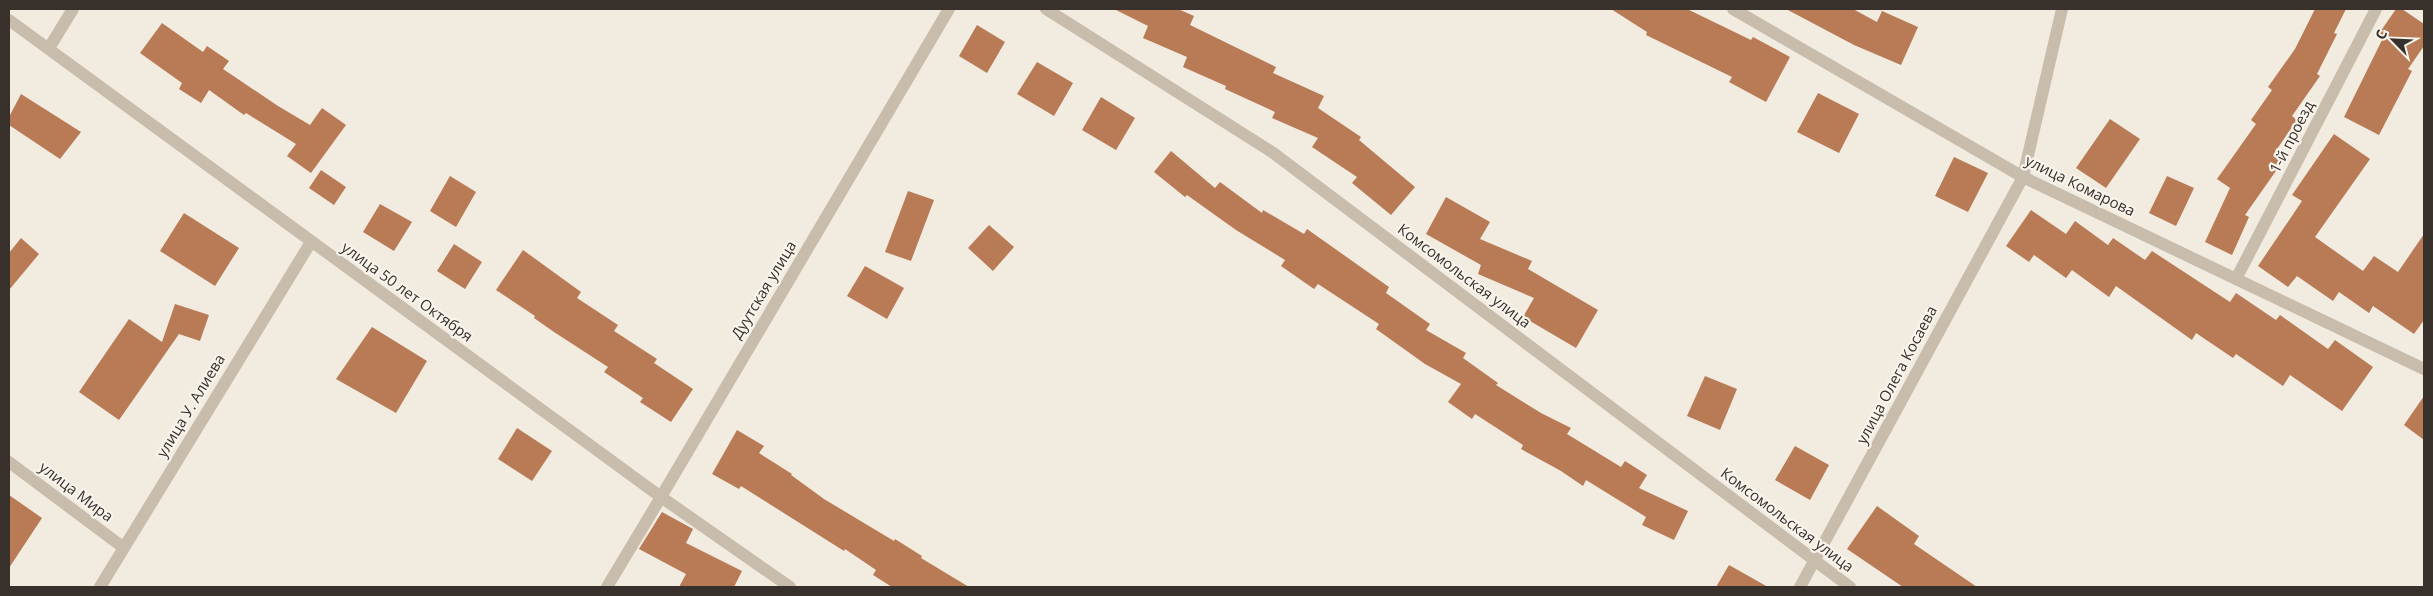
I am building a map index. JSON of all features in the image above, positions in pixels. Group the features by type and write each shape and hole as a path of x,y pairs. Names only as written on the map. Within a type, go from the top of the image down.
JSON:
{"street":[{"path":"49,48 73,9"},
{"name":"Дуутская улица","path":"607,587 949,9"},
{"name":"Комсомольская улица","path":"1046,9 1272,152 1850,587"},
{"name":"улица Комарова","path":"1733,9 2022,177 2424,369"},
{"name":"улица Олега Косаева","path":"1800,587 2022,177 2062,9"},
{"name":"1-й проезд","path":"2236,279 2376,9"},
{"name":"улица 50 лет Октября","path":"9,20 661,497 790,587"},
{"name":"улица У. Алиева","path":"100,587 311,242"},
{"name":"улица Мира","path":"9,462 124,548"}],"building":[{"path":"1114,9 1178,9 1194,16 1190,25 1276,67 1273,73 1324,96 1318,108 1361,137 1359,140 1415,187 1391,215 1352,183 1357,177 1312,147 1318,138 1272,118 1275,112 1225,89 1226,86 1183,67 1187,57 1143,38 1148,26"},
{"path":"1611,9 1687,9 1751,40 1753,37 1790,57 1766,102 1729,82 1732,77 1646,35 1647,32"},
{"path":"1786,9 1853,9 1877,22 1882,11 1918,27 1901,65 1854,45"},
{"path":"2315,9 2346,9 2334,33 2337,34 2317,74 2320,76 2292,116 2297,120 2275,152 2285,158 2245,215 2249,217 2232,255 2205,242 2230,188 2217,179 2256,124 2251,120 2272,90 2268,87 2295,49"},
{"path":"2396,9 2402,9 2424,24 2424,46 2408,69 2412,71 2379,135 2344,117 2383,38 2378,35"},
{"path":"162,23 203,52 207,46 229,61 223,69 310,125 322,108 346,125 311,173 287,156 296,144 246,113 244,115 209,90 201,103 179,89 182,83 140,53"},
{"path":"977,25 1005,42 987,73 959,56"},
{"path":"1037,62 1073,83 1054,116 1017,94"},
{"path":"1818,93 1859,114 1839,153 1797,132"},
{"path":"21,94 81,132 60,159 9,125 9,117"},
{"path":"1101,97 1135,118 1116,150 1082,130"},
{"path":"2110,119 2140,139 2106,188 2076,168"},
{"path":"2334,134 2370,159 2315,237 2363,271 2374,256 2398,272 2424,234 2424,320 2414,334 2373,306 2369,313 2339,292 2333,301 2297,276 2288,287 2258,266 2302,201 2292,195"},
{"path":"1171,151 1215,188 1220,182 1262,213 1263,210 1304,234 1307,229 1389,287 1386,293 1430,324 1426,330 1466,353 1463,358 1498,383 1496,385 1541,413 1571,428 1567,434 1621,467 1625,461 1647,475 1639,488 1688,511 1674,540 1642,525 1646,517 1586,480 1583,486 1561,471 1521,449 1523,445 1475,414 1472,419 1448,402 1461,384 1425,364 1376,329 1379,324 1318,284 1314,289 1281,266 1285,260 1236,230 1187,195 1185,197 1154,172"},
{"path":"1954,157 1988,173 1968,212 1935,196"},
{"path":"321,170 346,187 334,205 309,188"},
{"path":"450,176 476,192 456,227 430,211"},
{"path":"2167,176 2194,188 2176,226 2149,213"},
{"path":"908,191 934,200 911,261 885,252"},
{"path":"1446,197 1490,222 1480,239 1532,261 1528,269 1598,310 1576,348 1523,317 1534,298 1478,274 1481,265 1426,234"},
{"path":"380,204 412,222 394,251 363,232"},
{"path":"2031,210 2066,234 2075,221 2108,245 2113,238 2145,260 2152,251 2230,302 2236,293 2276,320 2280,315 2328,349 2335,340 2373,367 2342,411 2290,375 2283,386 2236,354 2233,358 2196,333 2192,340 2116,286 2109,297 2072,270 2066,278 2034,255 2029,262 2006,246"},
{"path":"184,213 239,248 215,286 160,251"},
{"path":"989,225 1014,247 993,271 968,248"},
{"path":"21,238 39,254 9,290 9,253"},
{"path":"454,244 482,262 465,289 437,271"},
{"path":"523,250 581,292 577,298 618,325 614,331 657,359 654,363 693,389 671,422 640,402 643,398 604,372 608,367 554,332 534,318 535,316 496,290"},
{"path":"865,266 904,288 887,319 847,296"},
{"path":"175,304 209,315 200,341 179,334 119,420 79,392 129,319 162,342"},
{"path":"372,327 427,361 396,413 336,379"},
{"path":"1705,376 1737,389 1720,430 1687,416"},
{"path":"2424,396 2424,440 2404,425"},
{"path":"517,428 552,451 532,481 498,459"},
{"path":"737,430 764,446 759,453 792,474 824,499 894,541 895,539 922,556 921,558 969,587 892,587 873,575 876,570 845,549 844,551 741,486 739,489 712,474"},
{"path":"1795,446 1829,465 1810,500 1775,480"},
{"path":"9,495 42,518 9,568"},
{"path":"1877,506 1919,536 1914,544 1977,587 1903,587 1847,549"},
{"path":"662,512 693,529 686,543 742,571 734,587 679,587 686,574 639,549"},
{"path":"1729,565 1768,587 1716,587"}]}
